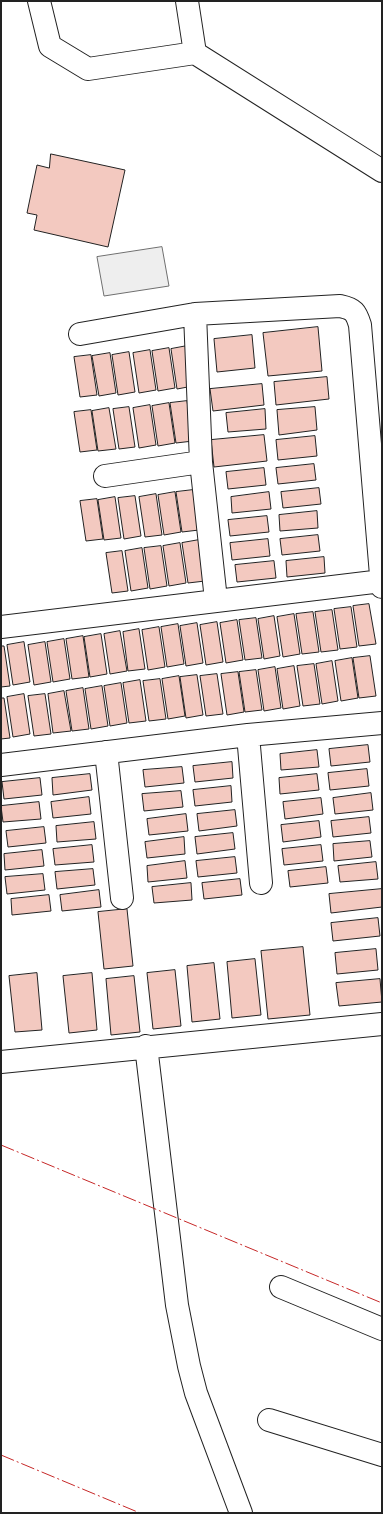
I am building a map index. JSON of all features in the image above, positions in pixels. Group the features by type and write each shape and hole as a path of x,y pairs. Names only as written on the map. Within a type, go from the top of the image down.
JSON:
{"street":[{"path":"39,1 50,46 88,69 195,53 382,171"},
{"path":"187,1 195,53"},
{"path":"1,627 216,600 382,583 360,325 356,312 351,308 340,306 195,314 80,334"},
{"path":"195,314 201,462 216,600"},
{"path":"105,476 201,462"},
{"path":"1,765 248,734 382,723"},
{"path":"248,734 261,883"},
{"path":"106,752 122,898"},
{"path":"1,1062 146,1046 382,1024"},
{"path":"146,1046 177,1305 189,1366 196,1393 241,1513"},
{"path":"281,1287 382,1329"},
{"path":"269,1420 382,1455"}],"shaded area":[{"path":"162,247 169,286 104,296 97,257"}],"building":[{"path":"51,154 125,170 108,247 34,230 37,215 27,213 37,165 49,168"},
{"path":"318,327 322,371 268,376 263,333"},
{"path":"252,335 255,368 217,372 214,339"},
{"path":"187,346 193,386 177,389 171,349"},
{"path":"169,348 175,388 158,391 152,351"},
{"path":"150,350 156,390 139,393 133,353"},
{"path":"129,352 135,392 118,395 112,355"},
{"path":"110,353 116,393 99,396 92,356"},
{"path":"91,355 97,395 80,397 74,357"},
{"path":"327,377 329,399 276,405 274,382"},
{"path":"262,384 264,405 213,411 210,389"},
{"path":"187,401 193,441 176,443 170,403"},
{"path":"169,403 175,443 158,446 152,406"},
{"path":"150,405 156,445 139,448 133,408"},
{"path":"129,407 135,447 119,449 113,409"},
{"path":"315,407 317,430 279,435 277,410"},
{"path":"109,408 116,449 98,451 92,411"},
{"path":"265,409 266,429 228,432 226,413"},
{"path":"91,410 97,450 80,452 74,412"},
{"path":"264,435 267,461 214,467 211,440"},
{"path":"315,436 317,456 278,460 276,440"},
{"path":"314,464 316,480 278,484 276,468"},
{"path":"264,468 266,485 228,489 226,472"},
{"path":"319,488 321,504 283,508 281,492"},
{"path":"193,490 199,530 182,532 176,492"},
{"path":"175,492 181,532 164,535 158,495"},
{"path":"269,492 271,509 232,513 231,497"},
{"path":"156,494 162,535 145,537 139,497"},
{"path":"135,496 141,536 124,539 118,498"},
{"path":"115,497 121,538 104,540 98,500"},
{"path":"97,499 103,539 86,541 80,501"},
{"path":"317,511 318,528 280,531 279,515"},
{"path":"267,516 269,532 230,536 228,520"},
{"path":"318,535 320,551 282,555 280,539"},
{"path":"268,539 270,556 232,560 230,543"},
{"path":"199,540 205,581 188,583 182,543"},
{"path":"180,543 186,583 169,586 163,546"},
{"path":"161,546 167,586 150,589 144,548"},
{"path":"142,548 148,588 131,591 125,551"},
{"path":"122,551 128,591 112,593 106,553"},
{"path":"324,557 325,573 287,577 286,561"},
{"path":"274,561 276,578 237,582 235,565"},
{"path":"369,604 376,644 359,646 353,606"},
{"path":"351,607 357,647 340,649 334,609"},
{"path":"332,610 338,650 321,652 315,612"},
{"path":"313,612 319,652 302,654 296,614"},
{"path":"294,614 300,654 283,657 277,617"},
{"path":"274,616 280,656 264,659 258,619"},
{"path":"256,618 262,658 245,660 239,620"},
{"path":"237,620 243,660 226,663 220,623"},
{"path":"217,622 223,662 206,665 200,625"},
{"path":"197,623 203,663 186,666 180,626"},
{"path":"178,624 184,664 167,667 161,627"},
{"path":"159,627 165,667 148,670 142,630"},
{"path":"139,629 145,669 128,671 123,632"},
{"path":"120,631 127,671 110,674 104,634"},
{"path":"101,634 107,674 90,677 84,637"},
{"path":"83,636 89,677 72,679 66,639"},
{"path":"64,639 70,679 53,682 47,642"},
{"path":"24,642 30,682 13,685 7,645"},
{"path":"45,642 51,682 34,685 28,645"},
{"path":"1,646 4,646 10,686 1,687"},
{"path":"370,656 376,696 359,698 353,658"},
{"path":"352,658 358,698 341,701 335,661"},
{"path":"332,661 338,701 322,704 316,664"},
{"path":"314,664 320,704 303,706 297,666"},
{"path":"294,666 300,706 283,709 277,669"},
{"path":"275,667 281,708 264,711 258,670"},
{"path":"256,670 262,710 245,712 239,672"},
{"path":"238,672 244,712 227,715 221,674"},
{"path":"217,674 223,714 206,716 200,676"},
{"path":"197,675 203,715 186,718 180,677"},
{"path":"179,676 185,716 168,719 162,679"},
{"path":"160,679 166,719 149,721 143,681"},
{"path":"140,680 146,721 129,723 123,683"},
{"path":"121,683 127,723 110,726 104,686"},
{"path":"102,686 108,726 91,729 85,689"},
{"path":"83,688 89,729 72,731 66,691"},
{"path":"64,691 71,731 53,733 48,694"},
{"path":"24,694 30,734 13,737 7,697"},
{"path":"45,694 51,734 34,736 28,696"},
{"path":"1,698 4,698 10,738 1,739"},
{"path":"368,745 370,762 331,766 329,749"},
{"path":"317,750 319,767 281,770 280,754"},
{"path":"232,762 233,778 195,782 193,766"},
{"path":"182,767 184,783 145,787 143,770"},
{"path":"367,769 369,786 330,790 328,773"},
{"path":"90,774 92,790 53,795 52,778"},
{"path":"317,774 319,790 280,794 279,778"},
{"path":"40,778 42,795 4,799 2,782"},
{"path":"231,786 232,802 195,806 193,790"},
{"path":"181,791 183,807 144,811 142,794"},
{"path":"371,793 373,810 335,814 333,798"},
{"path":"89,797 91,814 53,818 51,802"},
{"path":"321,798 323,814 285,819 283,802"},
{"path":"39,802 41,819 3,822 1,806"},
{"path":"235,810 237,826 199,831 197,814"},
{"path":"186,814 188,831 149,835 147,819"},
{"path":"369,817 371,833 333,837 331,821"},
{"path":"319,821 321,837 283,842 281,825"},
{"path":"94,822 96,839 57,842 56,826"},
{"path":"44,827 46,843 8,847 6,831"},
{"path":"233,833 235,849 197,854 195,837"},
{"path":"184,837 185,854 147,858 145,842"},
{"path":"370,841 372,857 334,861 333,844"},
{"path":"92,845 94,862 55,865 53,849"},
{"path":"321,845 323,861 284,865 282,849"},
{"path":"42,850 44,866 5,870 4,854"},
{"path":"235,857 237,873 198,877 196,861"},
{"path":"185,861 187,878 148,882 147,866"},
{"path":"376,862 378,879 340,882 338,866"},
{"path":"326,867 328,883 290,887 288,871"},
{"path":"93,869 95,885 57,889 55,872"},
{"path":"43,874 45,890 7,894 5,877"},
{"path":"240,879 242,895 204,899 202,883"},
{"path":"191,883 192,900 154,903 152,887"},
{"path":"382,889 382,907 331,913 329,894"},
{"path":"99,890 101,907 62,911 60,895"},
{"path":"49,895 51,911 12,915 11,899"},
{"path":"127,909 133,966 104,969 98,912"},
{"path":"378,918 380,936 333,941 331,923"},
{"path":"303,947 310,1015 268,1019 261,951"},
{"path":"376,949 378,970 337,974 335,953"},
{"path":"255,959 261,1015 232,1018 227,962"},
{"path":"214,963 220,1019 192,1022 187,966"},
{"path":"175,970 181,1026 153,1029 147,973"},
{"path":"37,973 42,1030 15,1032 9,976"},
{"path":"92,973 97,1030 69,1033 63,976"},
{"path":"134,976 140,1032 111,1035 106,979"},
{"path":"380,979 382,1002 339,1006 336,983"}],"power":[{"path":"1,1145 382,1303"},
{"path":"1,1455 140,1513"}]}
